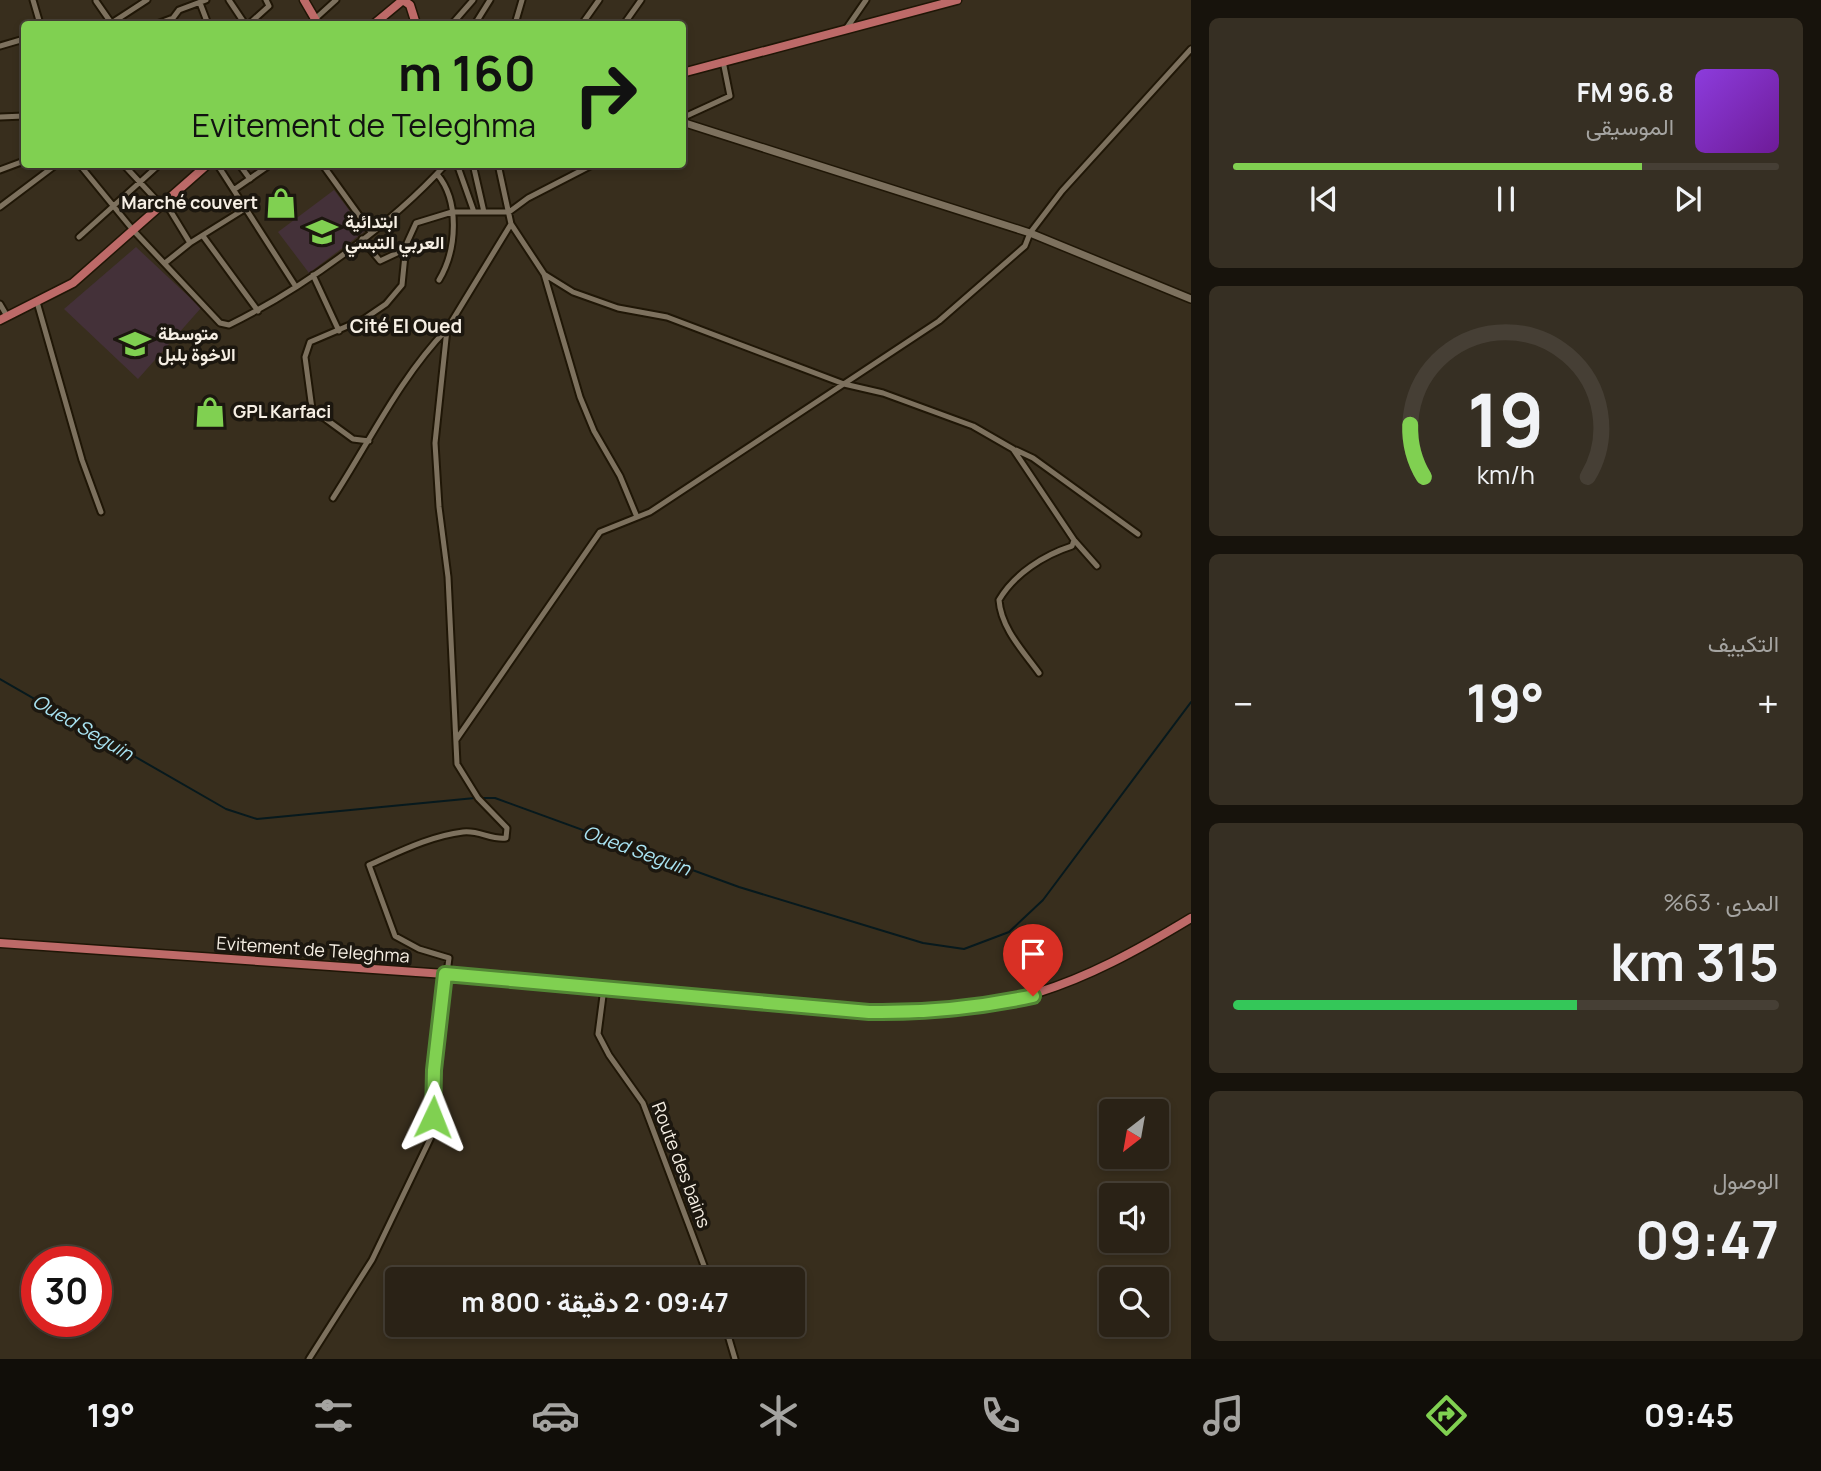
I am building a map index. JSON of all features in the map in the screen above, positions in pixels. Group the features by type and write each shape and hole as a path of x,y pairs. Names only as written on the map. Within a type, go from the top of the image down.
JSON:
{"main road":[{"path":"304,0 315,21"},
{"path":"378,21 403,0 410,5 415,21"},
{"path":"686,72 957,0"},
{"path":"686,121 1030,233 1191,299"},
{"path":"4,318 73,283 163,204 196,168"},
{"name":"Evitement de Teleghma","path":"0,943 445,974 869,1012 928,1013 973,1009 1033,996 1078,980 1133,953 1191,918"}],"street":[{"path":"33,0 39,21"},
{"path":"116,21 147,0"},
{"path":"178,0 179,10"},
{"path":"229,0 245,21"},
{"path":"251,21 269,6 266,0"},
{"path":"317,21 336,0"},
{"path":"455,21 473,0"},
{"path":"516,21 522,0"},
{"path":"584,21 599,0"},
{"path":"626,21 641,0"},
{"path":"845,30 866,0"},
{"path":"96,1 110,21"},
{"path":"477,21 487,1"},
{"path":"166,21 173,18 179,10 203,2 207,21"},
{"path":"0,46 21,40"},
{"path":"455,740 600,532 661,505 939,321 1024,246 1030,233 1062,191 1191,50"},
{"path":"686,118 730,96 723,61"},
{"path":"0,116 21,116"},
{"path":"0,170 21,162"},
{"path":"0,207 52,168"},
{"path":"82,168 133,230 224,325 258,311 313,275 371,232 442,168"},
{"path":"126,168 163,204 190,243"},
{"path":"79,237 156,168"},
{"path":"220,168 235,189 243,210 296,287"},
{"path":"242,168 250,179"},
{"path":"235,189 265,168"},
{"path":"325,168 371,232"},
{"path":"458,168 474,212"},
{"path":"474,168 484,212"},
{"path":"499,168 511,224 544,274 580,397 594,431 620,476 637,517"},
{"path":"369,441 353,439 312,409 305,356 310,342 340,331 386,304 402,285 406,245 416,223 452,212 509,212 528,198 586,168"},
{"path":"437,174 449,192 452,212 450,249 439,280"},
{"path":"165,263 190,243 243,210"},
{"path":"333,498 396,393 425,352 447,329 511,224"},
{"path":"203,236 258,311"},
{"path":"362,239 380,261 406,245"},
{"path":"544,274 573,292 618,308 667,317 844,384 883,393 962,422 1033,458 1138,534"},
{"path":"313,275 340,331"},
{"path":"37,302 82,460 101,513"},
{"path":"0,304 4,318"},
{"path":"309,1359 372,1260 433,1133 434,1070 449,958 419,949 396,936 369,865 416,844 462,832 480,832 499,839 506,838 507,828 491,814 467,783 457,764 448,577 439,507 435,443 447,329"},
{"path":"1013,449 1074,540 1097,566"},
{"path":"1040,673 1013,638 999,600 1035,564 1051,553 1072,545 1074,540"},
{"name":"Route des bains","path":"604,988 598,1034 643,1102 705,1267"},
{"path":"729,1337 735,1359"}],"shaded area":[{"name":"ابتدائية العربي التبسي","path":"334,190 365,231 309,273 278,232"},
{"name":"متوسطة الاخوة بلبل","path":"136,247 201,308 138,379 64,309"}],"waterway":[{"name":"Oued Seguin","path":"0,679 226,809 257,819 475,798"},
{"name":"Oued Seguin","path":"481,798 495,798 739,887 923,943 964,949 1009,932 1043,900 1191,702"}],"place":[{"name":"Marché couvert","path":"281,203"},
{"name":"ابتدائية العربي التبسي","path":"322,232"},
{"name":"متوسطة الاخوة بلبل","path":"135,344"},
{"name":"GPL Karfaci","path":"210,412"}],"district":[{"name":"Cité El Oued","path":"406,326"}],"route":[{"path":"433,1117 434,1070 445,974 869,1012 928,1013 973,1009 1033,996"}]}
